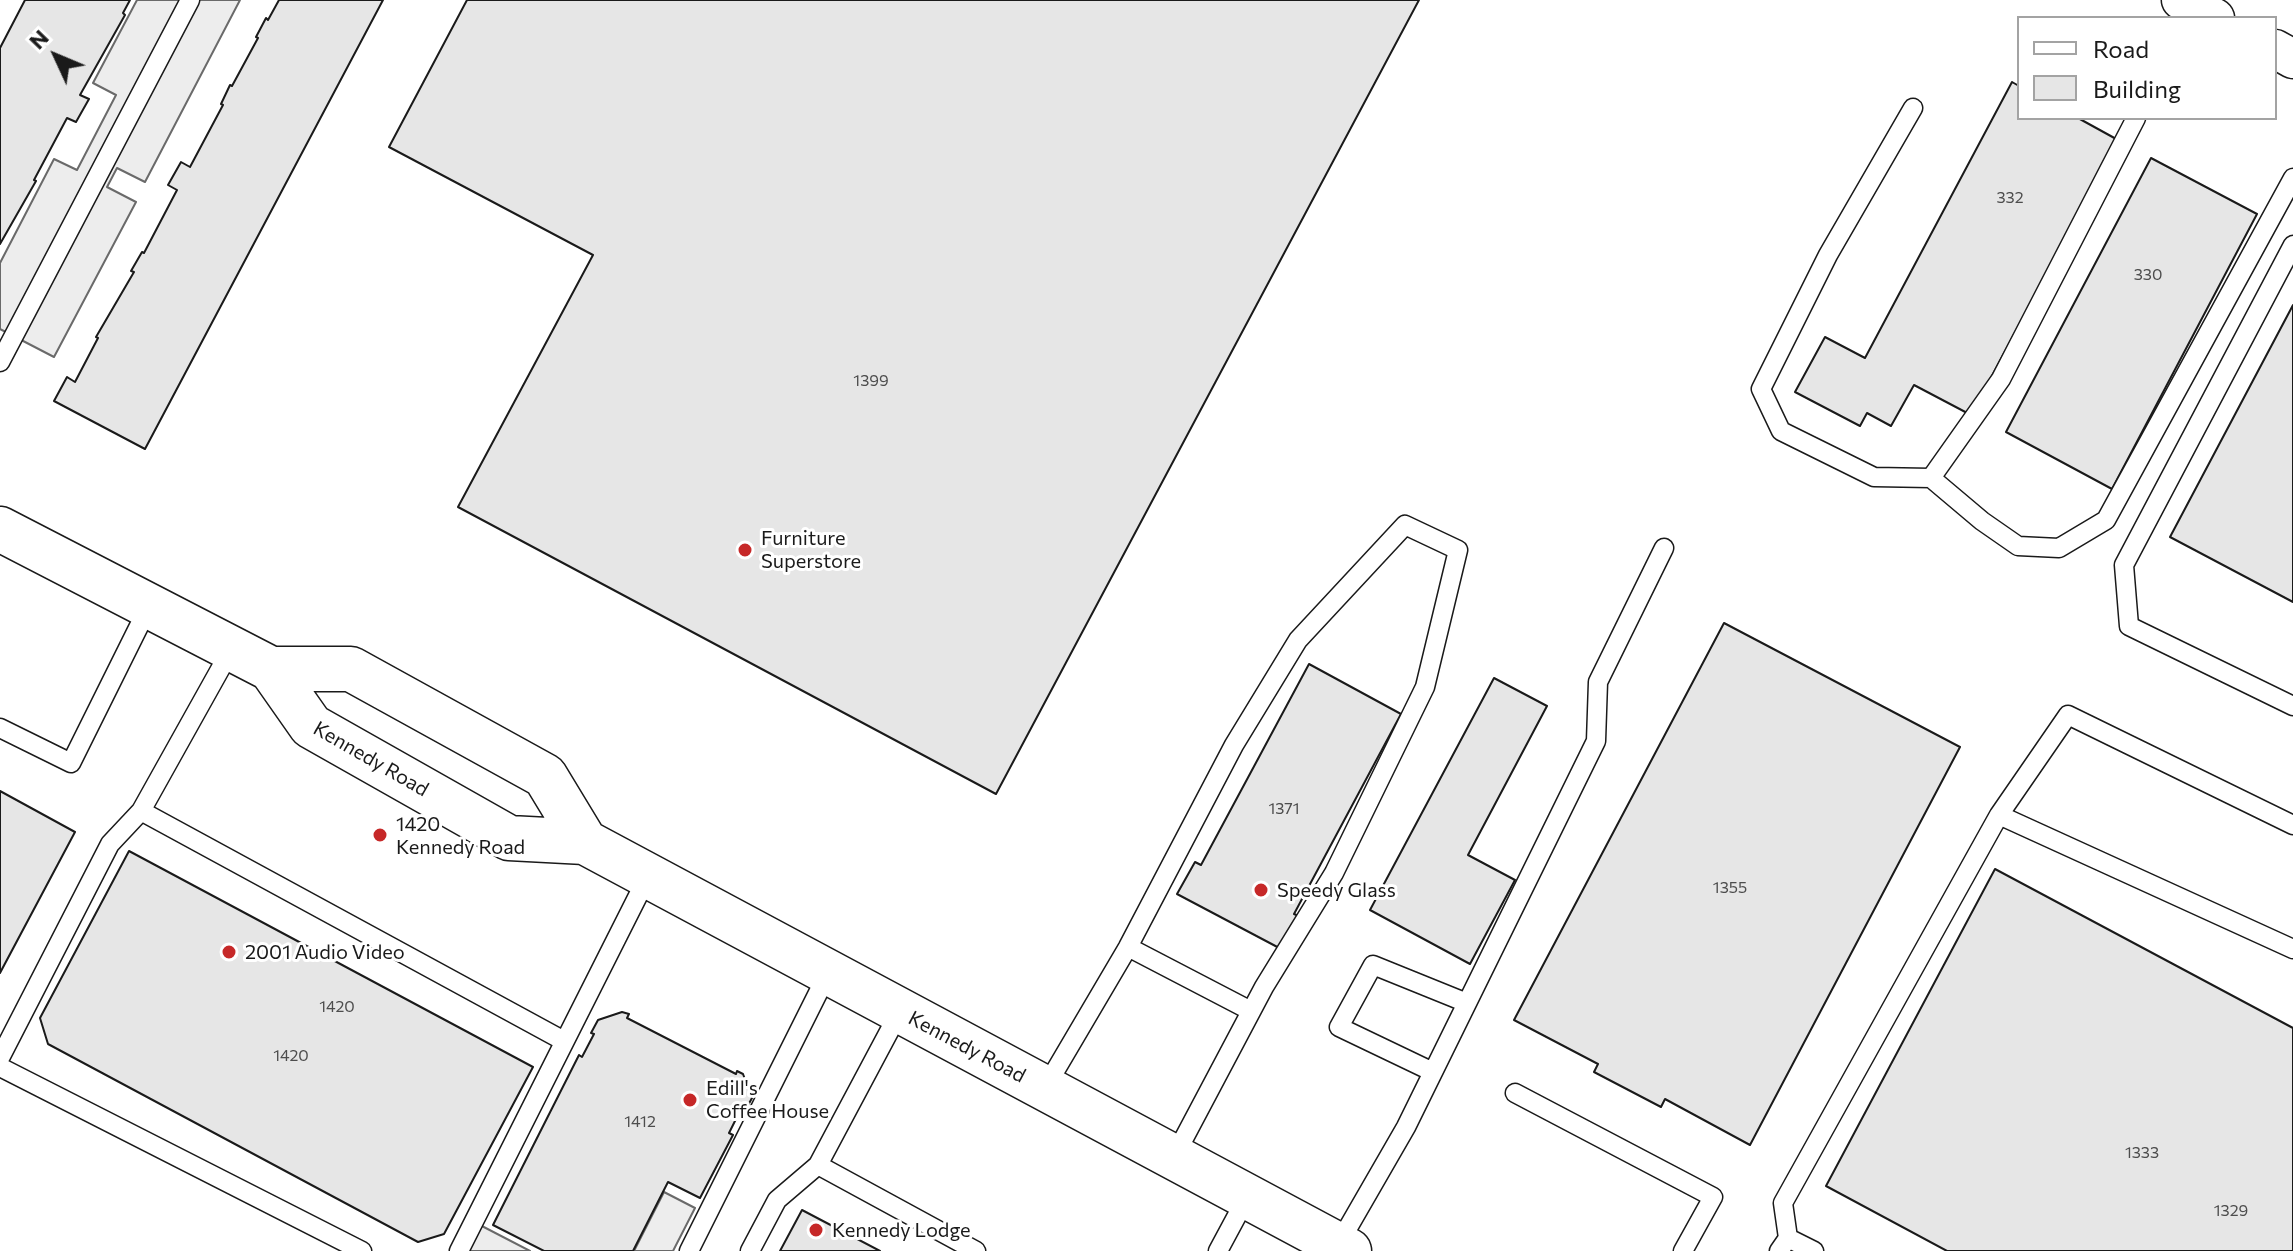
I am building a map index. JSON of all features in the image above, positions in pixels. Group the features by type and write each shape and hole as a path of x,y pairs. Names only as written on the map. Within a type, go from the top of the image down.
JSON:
{"main road":[{"name":"Kennedy Road","path":"0,529 271,669 311,726 509,838 585,842 1344,1248"},
{"name":"Kennedy Road","path":"271,669 351,669 518,761 545,776 585,842"}],"lane":[{"path":"0,362 190,0"},
{"path":"1913,108 1828,255 1761,389 1781,431 1874,477 1931,478 1982,521 2018,546 2059,548 2106,520 2293,178"},
{"path":"1931,478 2001,379 2135,120"},
{"path":"2293,245 2124,565 2129,626 2293,706"},
{"path":"1045,1088 1128,947 1234,745 1298,640 1405,525 1458,550 1425,687 1334,873 1251,1011 1174,1157"},
{"path":"1344,1248 1596,741 1598,682 1664,548"},
{"path":"0,728 71,763 149,606"},
{"path":"0,1058 110,844 141,811 232,648"},
{"path":"1814,1251 1783,1244 1783,1203 1999,815 2068,715 2293,825"},
{"path":"141,811 564,1041"},
{"path":"1999,815 2293,949"},
{"path":"459,1251 648,876"},
{"path":"1128,947 1251,1011"},
{"path":"1433,1072 1339,1027 1373,965 1467,1003"},
{"path":"689,1251 828,973"},
{"path":"750,1251 777,1200 818,1165 900,1011"},
{"path":"0,1067 362,1251"},
{"path":"1515,1093 1713,1197 1683,1251"},
{"path":"818,1165 976,1251"},
{"path":"1218,1251 1247,1196"}],"shaded area":[{"path":"137,0 240,0 145,182 117,168 107,187 136,202 54,357 0,329 0,263 54,159 77,170 116,95 93,83"},
{"path":"664,1192 695,1208 673,1251 634,1251"},
{"path":"478,1224 530,1251 465,1251"}],"building":[{"path":"25,0 130,0 123,13 125,15 80,95 89,99 76,122 67,118 0,244 0,48"},
{"path":"279,0 383,0 145,449 54,401 67,377 75,382 96,337 134,272 131,271 144,253 177,190 168,185 181,162 190,167 223,105 230,85"},
{"path":"467,0 1419,0 996,794 458,507 593,255 389,147"},
{"path":"2012,82 2017,85 2017,120 2082,120 2118,140 1971,415 1914,385 1891,426 1867,413 1860,426 1795,392 1825,337 1865,358"},
{"path":"2151,158 2257,214 2112,489 2006,432"},
{"path":"2293,305 2293,602 2170,537"},
{"path":"1724,623 1960,747 1750,1145 1665,1099 1661,1107 1594,1072 1598,1064 1514,1020"},
{"path":"1309,664 1401,714 1294,914 1301,917 1283,950 1177,894 1195,862 1201,865"},
{"path":"1494,678 1547,706 1468,855 1515,880 1470,964 1370,910"},
{"path":"0,791 75,832 0,973"},
{"path":"129,851 533,1067 444,1234 418,1242 48,1044 40,1018"},
{"path":"1995,869 2293,1028 2293,1251 1947,1251 1826,1186"},
{"path":"622,1012 629,1014 627,1018 736,1074 737,1071 743,1074 752,1098 745,1111 741,1109 729,1133 733,1135 700,1198 668,1182 633,1251 544,1251 493,1225 579,1055 582,1057 594,1034 591,1033 598,1020"},
{"name":"Kennedy Lodge","path":"802,1210 880,1251 780,1251"}],"place":[{"name":"Furniture Superstore","path":"745,550"},
{"name":"1420 Kennedy Road","path":"380,835"},
{"name":"Speedy Glass","path":"1261,890"},
{"name":"2001 Audio Video","path":"229,952"},
{"name":"Edill's Coffee House","path":"690,1100"},
{"name":"Kennedy Lodge","path":"816,1230"}]}
